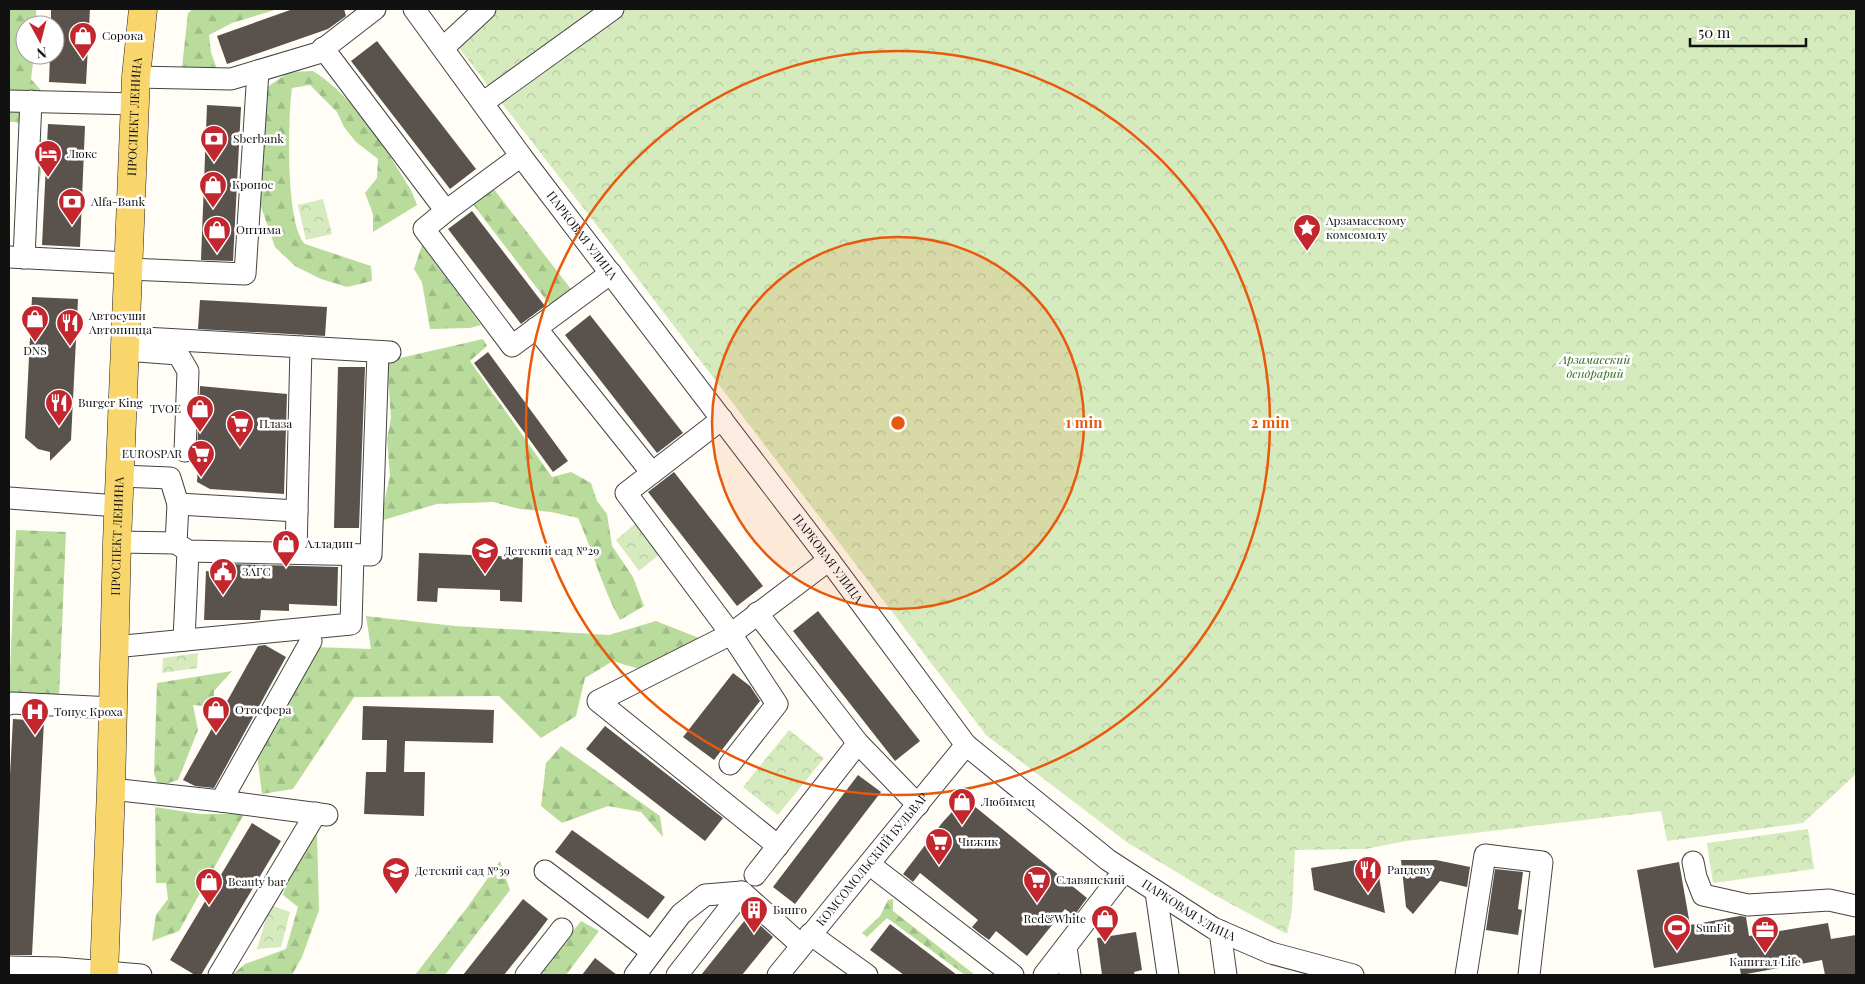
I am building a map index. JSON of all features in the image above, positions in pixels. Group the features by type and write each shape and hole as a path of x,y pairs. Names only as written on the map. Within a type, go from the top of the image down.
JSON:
{"main road":[{"name":"ПРОСПЕКТ ЛЕНИНА","path":"104,974 118,506 136,77 143,9"}],"street":[{"path":"136,77 231,79 318,53 375,9"},
{"name":"ПАРКОВАЯ УЛИЦА","path":"414,9 484,102 521,156 829,560 966,745 1124,871 1220,931 1271,953 1353,975"},
{"path":"443,48 485,9"},
{"path":"484,102 613,9"},
{"path":"323,48 446,211"},
{"path":"31,101 16,258 245,274 258,70"},
{"path":"9,101 136,104"},
{"path":"521,156 424,229 507,340 512,346 611,273"},
{"path":"536,328 652,473"},
{"path":"117,542 296,553 371,555 384,352 301,347 125,343"},
{"path":"125,343 178,354 188,371 185,451"},
{"path":"296,553 301,347"},
{"path":"722,419 626,493 731,634 777,704 730,764"},
{"path":"120,476 170,478 178,504 182,547 184,640"},
{"path":"9,498 118,506"},
{"path":"178,504 298,510"},
{"path":"114,647 351,624 352,555"},
{"path":"778,846 598,701 731,634 829,560"},
{"path":"757,614 858,743 918,805"},
{"path":"221,801 311,641"},
{"path":"9,704 113,708"},
{"path":"755,875 858,743"},
{"name":"КОМСОМОЛЬСКИЙ БУЛЬВАР","path":"778,975 966,745"},
{"path":"111,789 321,814 219,975"},
{"path":"1466,975 1485,855 1542,862 1529,975"},
{"path":"1692,862 1703,895 1720,900 1748,905 1828,900 1856,906"},
{"path":"869,864 1013,975"},
{"path":"545,871 652,952"},
{"path":"1044,975 1124,871"},
{"path":"677,975 742,892"},
{"path":"635,975 681,914 705,895 742,892 806,940 867,975"},
{"path":"1156,892 1168,975"},
{"path":"526,975 562,929"},
{"path":"1220,931 1226,975"},
{"path":"1066,947 1070,975"},
{"path":"9,967 141,975"}],"green space":[{"path":"9,9 36,9 36,15 15,15 15,65 33,65 31,79 45,95 40,127 41,172 37,204 36,243 29,244 21,126 16,122 9,122"},
{"path":"193,9 278,9 232,23 209,35 211,53 218,71 187,72 182,67 188,13"},
{"name":"Арзамасский дендрарий","path":"485,9 1856,9 1856,774 1803,823 1667,841 1661,811 1406,841 1366,849 1295,850 1292,910 1287,934 1218,897 1128,843 986,735 619,254 452,39"},
{"path":"313,71 343,95 369,126 392,159 412,192 417,205 373,232 373,214 365,193 377,178 378,159 356,142 344,127 337,112 310,85 292,88 289,145 294,216 299,233 305,244 371,266 372,281 347,287 321,279 295,266 275,247 258,198 266,88 289,72"},
{"path":"493,188 574,293 553,309 472,203"},
{"path":"323,199 332,234 306,240 298,205"},
{"path":"422,245 481,325 470,328 430,329 422,282 414,269"},
{"path":"483,339 487,346 470,361 552,477 571,472 591,483 597,501 607,514 612,546 633,577 644,606 620,620 608,595 578,518 551,512 520,509 493,502 437,504 380,521 390,476 387,439 391,418 387,361"},
{"path":"636,523 660,554 639,571 616,540"},
{"path":"16,530 66,532 59,697 9,696"},
{"path":"366,616 455,626 609,635 656,621 704,640 639,669 613,661 585,678 576,716 541,738 499,696 354,697 293,789 262,794 257,754 315,647 371,649"},
{"path":"198,653 197,668 162,673 163,658"},
{"path":"232,671 214,691 213,707 193,705 198,730 178,780 158,786 154,773 157,683"},
{"path":"789,730 824,758 778,815 743,787"},
{"path":"561,746 660,816 663,837 641,812 608,806 562,823 541,806 546,763"},
{"path":"155,807 200,814 244,814 179,931 152,941 156,915 168,899 166,883 156,883"},
{"path":"1808,829 1814,869 1713,883 1707,843"},
{"path":"317,834 319,910 302,957 292,975 232,975 245,964 286,949 298,907 283,895 288,877"},
{"path":"500,861 510,890 445,975 415,975 466,909"},
{"path":"893,899 893,911 975,975 965,975 887,918 867,937 862,933 880,916 888,900"},
{"path":"270,905 290,912 281,947 257,949"},
{"path":"581,921 599,931 566,975 538,975"}],"building":[{"path":"51,9 90,9 86,84 49,82 50,65 65,65 65,15 51,15"},
{"path":"293,9 344,9 346,16 328,29 227,64 217,36"},
{"path":"377,41 476,169 450,189 351,61"},
{"path":"207,105 241,107 233,261 201,260"},
{"path":"48,124 85,126 80,247 42,245"},
{"path":"472,211 545,306 521,324 448,229"},
{"path":"32,297 78,299 71,440 50,461 50,452 38,449 25,438"},
{"path":"200,300 327,307 325,336 198,329"},
{"path":"590,315 683,433 657,453 565,335"},
{"path":"488,352 568,461 553,472 474,363"},
{"path":"338,367 365,367 359,528 334,528"},
{"name":"Плаза","path":"200,386 287,394 284,494 210,489 197,482 198,468 194,468 194,459 197,451"},
{"path":"674,472 763,586 737,606 648,492"},
{"path":"419,553 523,557 522,602 500,601 500,590 438,588 437,602 417,601"},
{"path":"225,564 338,567 337,606 289,604 289,611 261,610 260,620 204,620 206,571 225,573"},
{"path":"818,611 920,741 895,761 793,631"},
{"path":"265,645 286,657 214,788 195,786 183,780 258,646"},
{"path":"733,673 750,686 760,701 714,760 683,737"},
{"path":"363,706 494,710 493,743 405,741 404,772 425,772 424,816 364,814 366,772 386,772 387,740 362,740"},
{"path":"13,719 44,721 32,955 9,955 9,793"},
{"path":"605,726 723,818 705,841 586,749"},
{"path":"858,775 881,792 795,904 773,887"},
{"path":"968,801 1087,898 1074,916 1065,909 1027,956 996,931 989,940 978,932 972,927 978,920 920,873 913,882 903,874 942,823 961,802"},
{"path":"252,823 281,841 201,975 195,975 170,960"},
{"path":"572,830 665,897 648,919 555,852"},
{"path":"1356,860 1377,864 1385,913 1314,890 1311,868"},
{"path":"1401,860 1436,860 1470,867 1467,887 1440,881 1413,914 1406,907"},
{"path":"1679,862 1690,925 1740,916 1746,917 1749,936 1828,923 1831,939 1856,935 1856,975 1825,975 1822,960 1741,975 1737,953 1654,968 1637,870"},
{"path":"1495,869 1523,872 1518,909 1522,910 1518,935 1486,930"},
{"path":"523,899 548,919 536,935 504,975 463,975"},
{"path":"749,915 773,937 742,975 701,975"},
{"path":"890,924 957,975 904,975 870,950"},
{"path":"1136,932 1142,970 1134,972 1135,975 1102,975 1097,938"},
{"path":"595,958 617,975 582,975"}],"place":[{"name":"Сорока","path":"83,60"},
{"name":"Sberbank","path":"214,163"},
{"name":"Люкс","path":"48,178"},
{"name":"Кронос","path":"213,209"},
{"name":"Alfa-Bank","path":"72,226"},
{"name":"Арзамасскому комсомолу","path":"1307,252"},
{"name":"Оптима","path":"217,254"},
{"name":"DNS","path":"35,343"},
{"name":"Автосуши Автопицца","path":"70,347"},
{"name":"Burger King","path":"59,427"},
{"name":"TVOE","path":"200,433"},
{"name":"Плаза","path":"240,448"},
{"name":"EUROSPAR","path":"201,478"},
{"name":"Алладин","path":"286,568"},
{"name":"Детский сад №29","path":"485,575"},
{"name":"ЗАГС","path":"223,596"},
{"name":"Отосфера","path":"216,734"},
{"name":"Тонус Кроха","path":"35,736"},
{"name":"Любимец","path":"962,826"},
{"name":"Чижик","path":"939,866"},
{"name":"Рандеву","path":"1368,894"},
{"name":"Детский сад №39","path":"396,895"},
{"name":"Славянский","path":"1037,904"},
{"name":"Beauty bar","path":"209,906"},
{"name":"Бинго","path":"754,934"},
{"name":"Red&White","path":"1105,943"},
{"name":"SunFit","path":"1677,952"},
{"name":"Капитал Life","path":"1765,954"}]}
